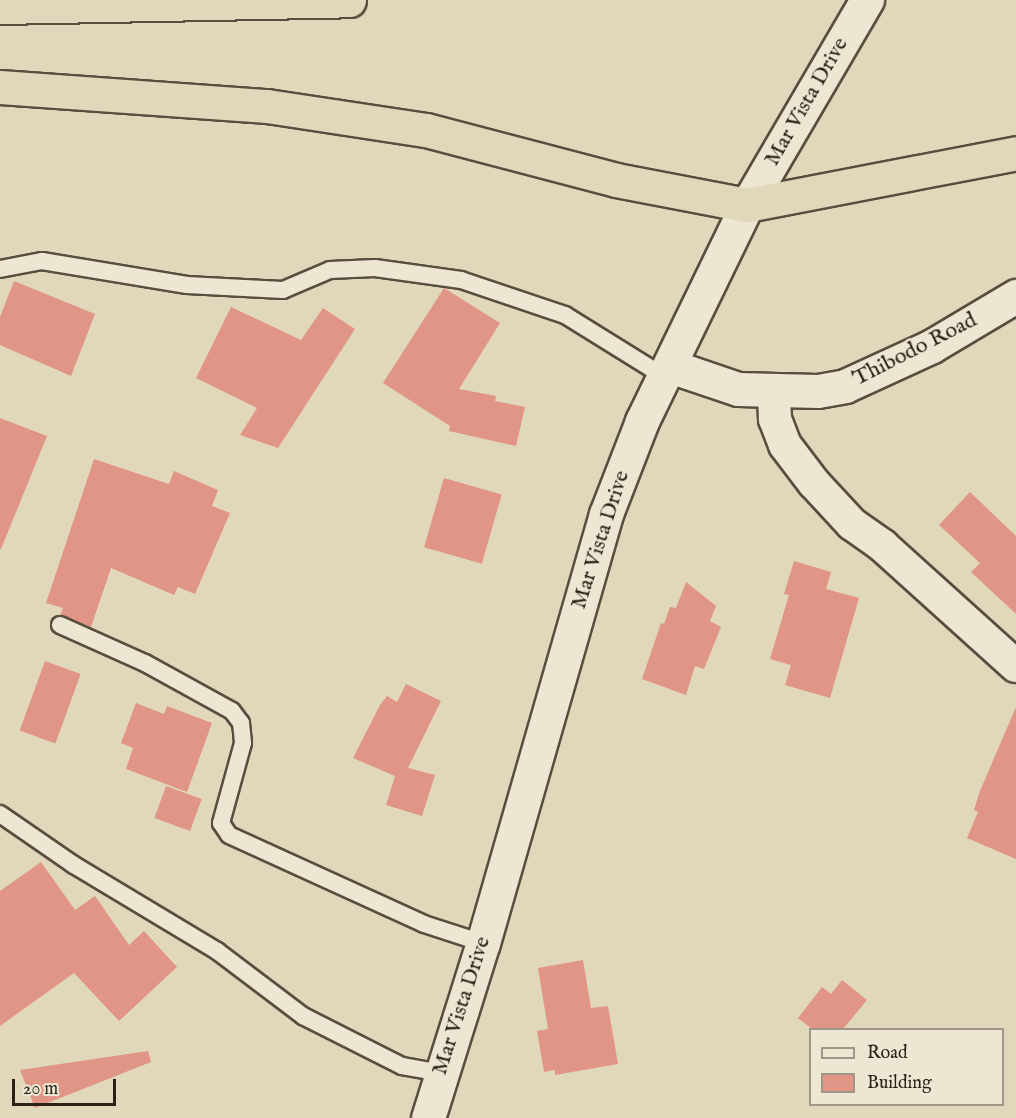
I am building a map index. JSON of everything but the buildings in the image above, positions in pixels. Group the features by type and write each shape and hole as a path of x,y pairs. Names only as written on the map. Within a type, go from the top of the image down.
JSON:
{"highway":[{"path":"0,7 349,0"},
{"path":"0,87 267,106 426,130 616,180 747,205 1016,153"}],"street":[{"name":"Mar Vista Drive","path":"428,1118 440,1073 483,943 606,514 642,421 747,205 867,0"},
{"name":"Thibodo Road","path":"667,371 738,389 774,392 818,391 874,375 1016,296"},
{"path":"774,392 775,418 785,445 814,483 852,524 883,546 1016,666"}],"lane":[{"path":"0,269 42,261 187,285 283,290 330,270 375,268 460,280 565,315 667,371"},
{"path":"60,625 145,663 232,711 241,723 243,743 221,823 229,835 424,924 483,943"},
{"path":"0,814 74,865 217,951 303,1016 402,1066 440,1073"}]}
